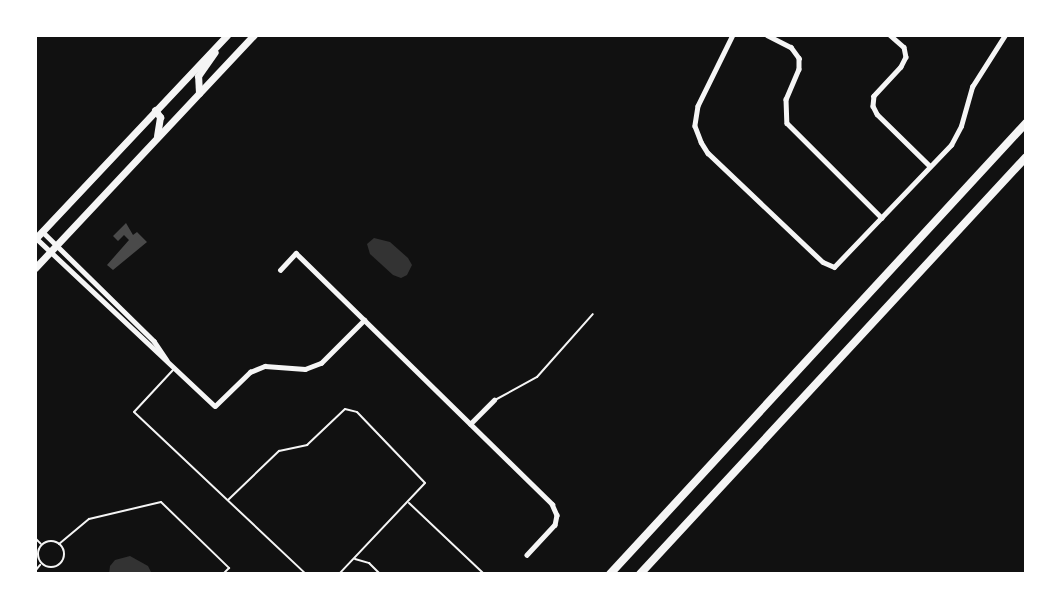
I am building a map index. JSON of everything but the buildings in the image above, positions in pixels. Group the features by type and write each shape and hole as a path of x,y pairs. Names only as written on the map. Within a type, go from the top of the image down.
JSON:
{"highway":[{"path":"199,93 198,76 228,35"},
{"path":"35,239 228,35"},
{"path":"35,268 254,35"},
{"path":"155,110 160,117 157,136"},
{"path":"610,574 1026,123"},
{"path":"640,574 1026,157"}],"street":[{"path":"733,35 698,106 695,126 701,142 708,153 823,262 834,267 840,264 951,145 961,126 972,87 1005,35"},
{"path":"767,35 791,47 799,58 799,69 786,99 788,124 882,218"},
{"path":"890,35 904,47 906,57 874,96 873,106 877,114 930,166"},
{"path":"42,231 154,341 174,370"},
{"path":"35,239 215,406 250,372 265,366 305,369 321,363 364,320"},
{"path":"280,270 296,253 551,505 557,515 555,524 527,555"},
{"path":"100,301 106,294"},
{"path":"470,424 494,400"}],"lane":[{"path":"494,400 537,377 593,314"},
{"path":"174,370 134,412 306,574"},
{"path":"228,500 279,451 307,445 345,409 351,408 425,483 339,574"},
{"path":"59,544 89,519 161,502 229,568 223,574"},
{"path":"408,502 484,574"},
{"path":"35,538 42,545 41,565 35,571"},
{"path":"41,565 50,568 60,564 65,554 59,544 52,541 42,545"},
{"path":"354,558 369,563 380,574"}],"shaded area":[{"path":"374,238 390,242 408,258 412,265 407,275 401,278 393,275 370,254 367,244"},
{"path":"130,556 148,566 152,574 109,574 110,566 115,560"}]}
